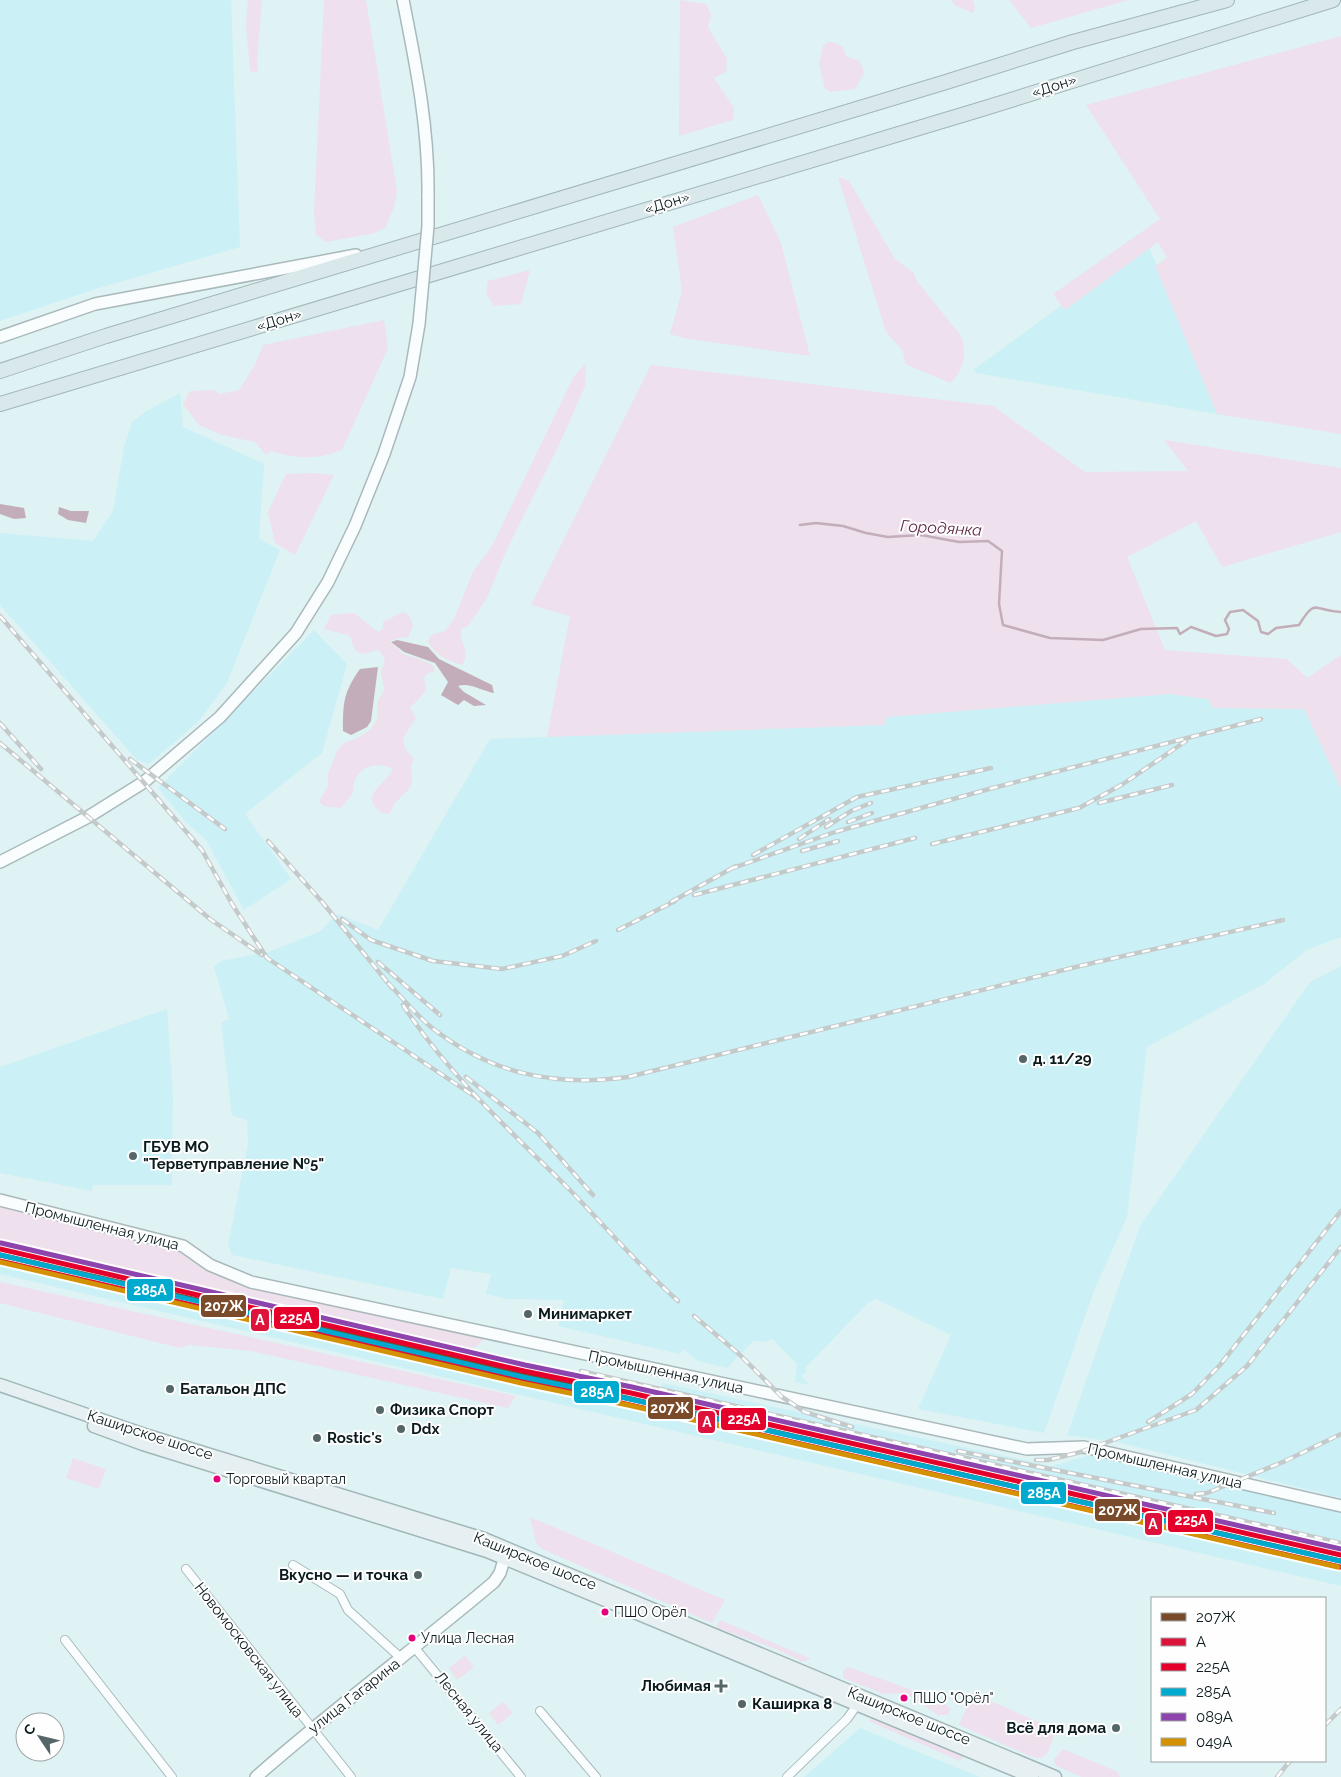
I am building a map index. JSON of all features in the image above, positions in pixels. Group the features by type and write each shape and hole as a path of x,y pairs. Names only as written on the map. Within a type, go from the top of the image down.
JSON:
{"highway":[{"path":"0,371 106,336 1073,42 1227,0"},
{"name":"«Дон»","path":"0,404 982,108 1333,0"}],"main road":[{"name":"Каширское шоссе","path":"0,1385 148,1436 428,1520 857,1705 1032,1777"},
{"name":"Каширское шоссе","path":"0,1393 143,1444 506,1553 1055,1777"}],"street":[{"path":"0,862 88,817 144,782 220,717 279,653 301,625 328,582 356,526 384,454 410,377 419,324 428,226 428,159 425,121 419,77 402,0"},
{"path":"0,337 95,304 405,246"},
{"name":"Промышленная улица","path":"0,1200 183,1246 210,1265 251,1282 1027,1449 1084,1447 1341,1506"},
{"name":"улица Гагарина","path":"256,1777 312,1729 402,1659 495,1580 506,1553"},
{"path":"293,1565 340,1594 348,1610 402,1659"},
{"name":"Новомосковская улица","path":"186,1569 351,1777"},
{"path":"65,1640 172,1777"},
{"name":"Лесная улица","path":"415,1648 521,1777"},
{"path":"787,1777 832,1735 857,1705"},
{"path":"540,1711 596,1777"}],"shaded area":[{"path":"0,0 231,0 240,247 99,288 0,321"},
{"path":"248,0 262,0 257,60 258,73 250,71 246,24"},
{"path":"324,0 366,0 397,191 395,204 386,227 375,233 326,242 316,235 314,213"},
{"path":"680,0 706,4 711,15 708,27 727,59 726,72 714,78 734,108 733,120 679,136"},
{"path":"951,0 973,0 975,8 973,13 956,6"},
{"path":"1009,0 1128,0 1031,28"},
{"path":"1341,36 1341,434 1217,414 1155,266 1167,258 1158,242 1065,310 1053,294 1160,219 1086,105"},
{"path":"828,42 834,42 844,48 849,58 860,61 864,73 855,89 830,92 825,88 819,64 823,46"},
{"path":"838,177 849,181 895,259 914,273 916,280 961,336 964,349 963,361 958,373 950,383 905,364 903,351 886,332"},
{"path":"758,195 781,243 810,356 683,338 670,334 682,291 673,227"},
{"path":"1147,243 1222,415 976,373 973,370"},
{"path":"530,270 521,304 494,306 486,293 488,281"},
{"path":"384,320 388,348 342,450 315,457 290,456 271,451 266,455 255,442 222,435 199,425 183,404 190,391 213,390 220,394 239,390 255,365 263,345"},
{"path":"586,363 585,386 559,445 507,549 487,598 468,626 461,629 465,652 462,665 447,659 438,654 428,641 431,635 445,631 454,619 473,572 492,546 573,378"},
{"path":"651,365 993,406 1085,472 1188,471 1164,440 1341,468 1341,532 1222,567 1196,521 1127,557 1165,650 1287,659 1307,678 1341,655 1341,788 1304,709 1213,708 1208,699 1169,694 887,717 884,725 547,737 570,616 531,605"},
{"path":"180,393 183,427 264,464 259,539 280,550 227,683 199,721 149,764 137,760 0,605 0,533 93,541 113,511 124,447 132,422 145,412"},
{"path":"311,473 334,475 295,555 275,543 268,512 286,474"},
{"path":"0,504 24,508 26,518 14,519 0,514"},
{"path":"59,507 71,511 89,511 86,523 68,520 58,514"},
{"path":"403,612 409,615 413,626 408,638 402,637 390,641 403,654 434,666 434,672 428,673 424,678 426,691 410,708 416,718 403,738 405,749 414,759 411,765 412,783 409,789 395,803 389,814 385,814 375,807 372,797 393,769 377,765 372,766 358,774 354,780 352,793 341,808 323,806 319,801 328,786 328,774 337,751 345,742 356,739 371,729 377,719 378,701 384,690 381,672 385,660 379,650 361,654 354,648 352,639 348,635 324,629 331,615 354,613 378,632 383,629 383,622"},
{"path":"314,630 347,664 322,753 245,814 291,879 244,910 206,840 186,822 158,788"},
{"path":"397,640 428,647 439,659 492,685 494,693 471,686 458,686 464,692 486,705 474,706 464,700 458,705 441,695 448,682 435,663 404,652 391,642"},
{"path":"378,667 371,721 367,727 351,735 343,731 344,705 347,692 360,669"},
{"path":"1169,694 1208,699 1213,708 1304,709 1341,788 1341,937 1307,950 1264,984 1147,1047 1127,1217 1094,1291 1044,1433 918,1409 951,1335 876,1299 868,1303 805,1368 807,1371 801,1376 810,1385 795,1382 797,1364 772,1339 766,1342 753,1341 727,1368 698,1361 683,1349 680,1354 558,1326 564,1300 507,1299 486,1294 491,1274 451,1268 443,1299 232,1255 228,1245 248,1144 247,1120 232,1116 221,1023 229,1019 214,967 221,961 268,952 319,932 338,914 378,930 490,739 884,725 887,717"},
{"path":"1341,966 1341,1498 1117,1442 1067,1435 1140,1226 1310,982"},
{"path":"167,1009 173,1095 172,1185 93,1185 92,1191 0,1173 0,1067"},
{"path":"0,1205 181,1250 259,1284 484,1339 469,1353 0,1245"},
{"path":"0,1245 554,1373 658,1395 662,1383 1052,1466 1089,1455 1341,1510 1341,1586 0,1274"},
{"path":"0,1282 516,1396 508,1408 251,1351 189,1345 180,1348 0,1303"},
{"path":"73,1458 106,1469 99,1489 66,1478"},
{"path":"530,1517 725,1600 712,1623 542,1549 536,1543"},
{"path":"720,1620 811,1659 802,1662 771,1647 716,1627"},
{"path":"465,1655 474,1667 457,1680 449,1668"},
{"path":"848,1667 937,1699 951,1709 948,1715 938,1715 905,1693 884,1694 843,1678 843,1671"},
{"path":"973,1693 1056,1730 1048,1752 1042,1758 1032,1757 959,1725"},
{"path":"503,1702 513,1713 498,1725 489,1713"},
{"path":"874,1717 958,1753 963,1757 960,1761 869,1720"},
{"path":"860,1728 980,1777 804,1777"},
{"path":"1063,1749 1118,1772 1120,1777 1082,1777 1056,1766 1054,1759"}],"waterway":[{"name":"Городянка","path":"800,525 816,523 843,526 888,537 921,535 959,542 988,541 1002,551 999,604 1003,625 1050,638 1103,640 1141,629 1177,628 1180,634 1191,627 1216,636 1227,634 1229,629 1225,620 1230,612 1243,610 1258,621 1261,632 1268,634 1276,628 1299,625 1313,608 1341,612"}],"railway":[{"path":"0,616 202,850 232,904 267,958 480,1100"},
{"path":"730,869 835,832 989,789 1261,719"},
{"path":"0,723 41,769"},
{"path":"932,844 1079,808 1123,784 1186,741"},
{"path":"0,743 210,919 262,955"},
{"path":"130,759 225,829"},
{"path":"753,855 857,797 991,768"},
{"path":"1099,803 1172,785"},
{"path":"826,827 851,811 871,803"},
{"path":"848,822 872,813"},
{"path":"799,839 829,819"},
{"path":"694,895 915,838"},
{"path":"268,841 323,903 392,988"},
{"path":"802,851 838,841"},
{"path":"671,902 736,866"},
{"path":"618,930 675,901"},
{"path":"342,919 371,940 433,961 502,969 562,956 596,941"},
{"path":"388,983 431,1027 453,1043 476,1056 500,1066 549,1078 601,1080 628,1077 1084,965 1283,920"},
{"path":"378,962 440,1015"},
{"path":"403,1005 439,1054 480,1100 678,1301"},
{"path":"466,1077 538,1133 593,1195"},
{"path":"1148,1422 1192,1394 1220,1365 1341,1211"},
{"path":"1036,1460 1048,1460 1077,1453 1196,1410 1247,1366 1341,1247"},
{"path":"694,1316 739,1354 782,1397 805,1412 852,1427"},
{"path":"581,1371 1341,1543"},
{"path":"1196,1494 1207,1493 1283,1462 1341,1434"},
{"path":"958,1451 1274,1513"},
{"path":"1326,1724 1341,1709"},
{"path":"1277,1777 1289,1762"}],"transit line":[{"name":"089А","path":"1,1243 525,1365 632,1387 1341,1549"},
{"name":"225А","path":"0,1249 524,1371 631,1393 1341,1555"},
{"name":"207Ж","path":"0,1255 1341,1561"},
{"name":"285А","path":"0,1255 523,1377 630,1399 1340,1561"},
{"name":"A","path":"0,1261 1340,1567"},
{"name":"049А","path":"0,1262 521,1383 628,1405 1338,1567"}],"place":[{"name":"д. 11/29","path":"1023,1059"},
{"name":"ГБУВ МО \"Терветуправление №5\"","path":"133,1156"},
{"name":"Минимаркет","path":"528,1314"},
{"name":"Батальон ДПС","path":"170,1389"},
{"name":"Физика Спорт","path":"380,1410"},
{"name":"Ddx","path":"401,1429"},
{"name":"Rostic's","path":"317,1438"},
{"name":"Торговый квартал","path":"217,1479"},
{"name":"Вкусно — и точка","path":"418,1575"},
{"name":"ПШО Орёл","path":"605,1612"},
{"name":"Улица Лесная","path":"412,1638"},
{"name":"Любимая","path":"721,1686"},
{"name":"ПШО \"Орёл\"","path":"904,1698"},
{"name":"Каширка 8","path":"742,1704"},
{"name":"Всё для дома","path":"1116,1728"}]}
